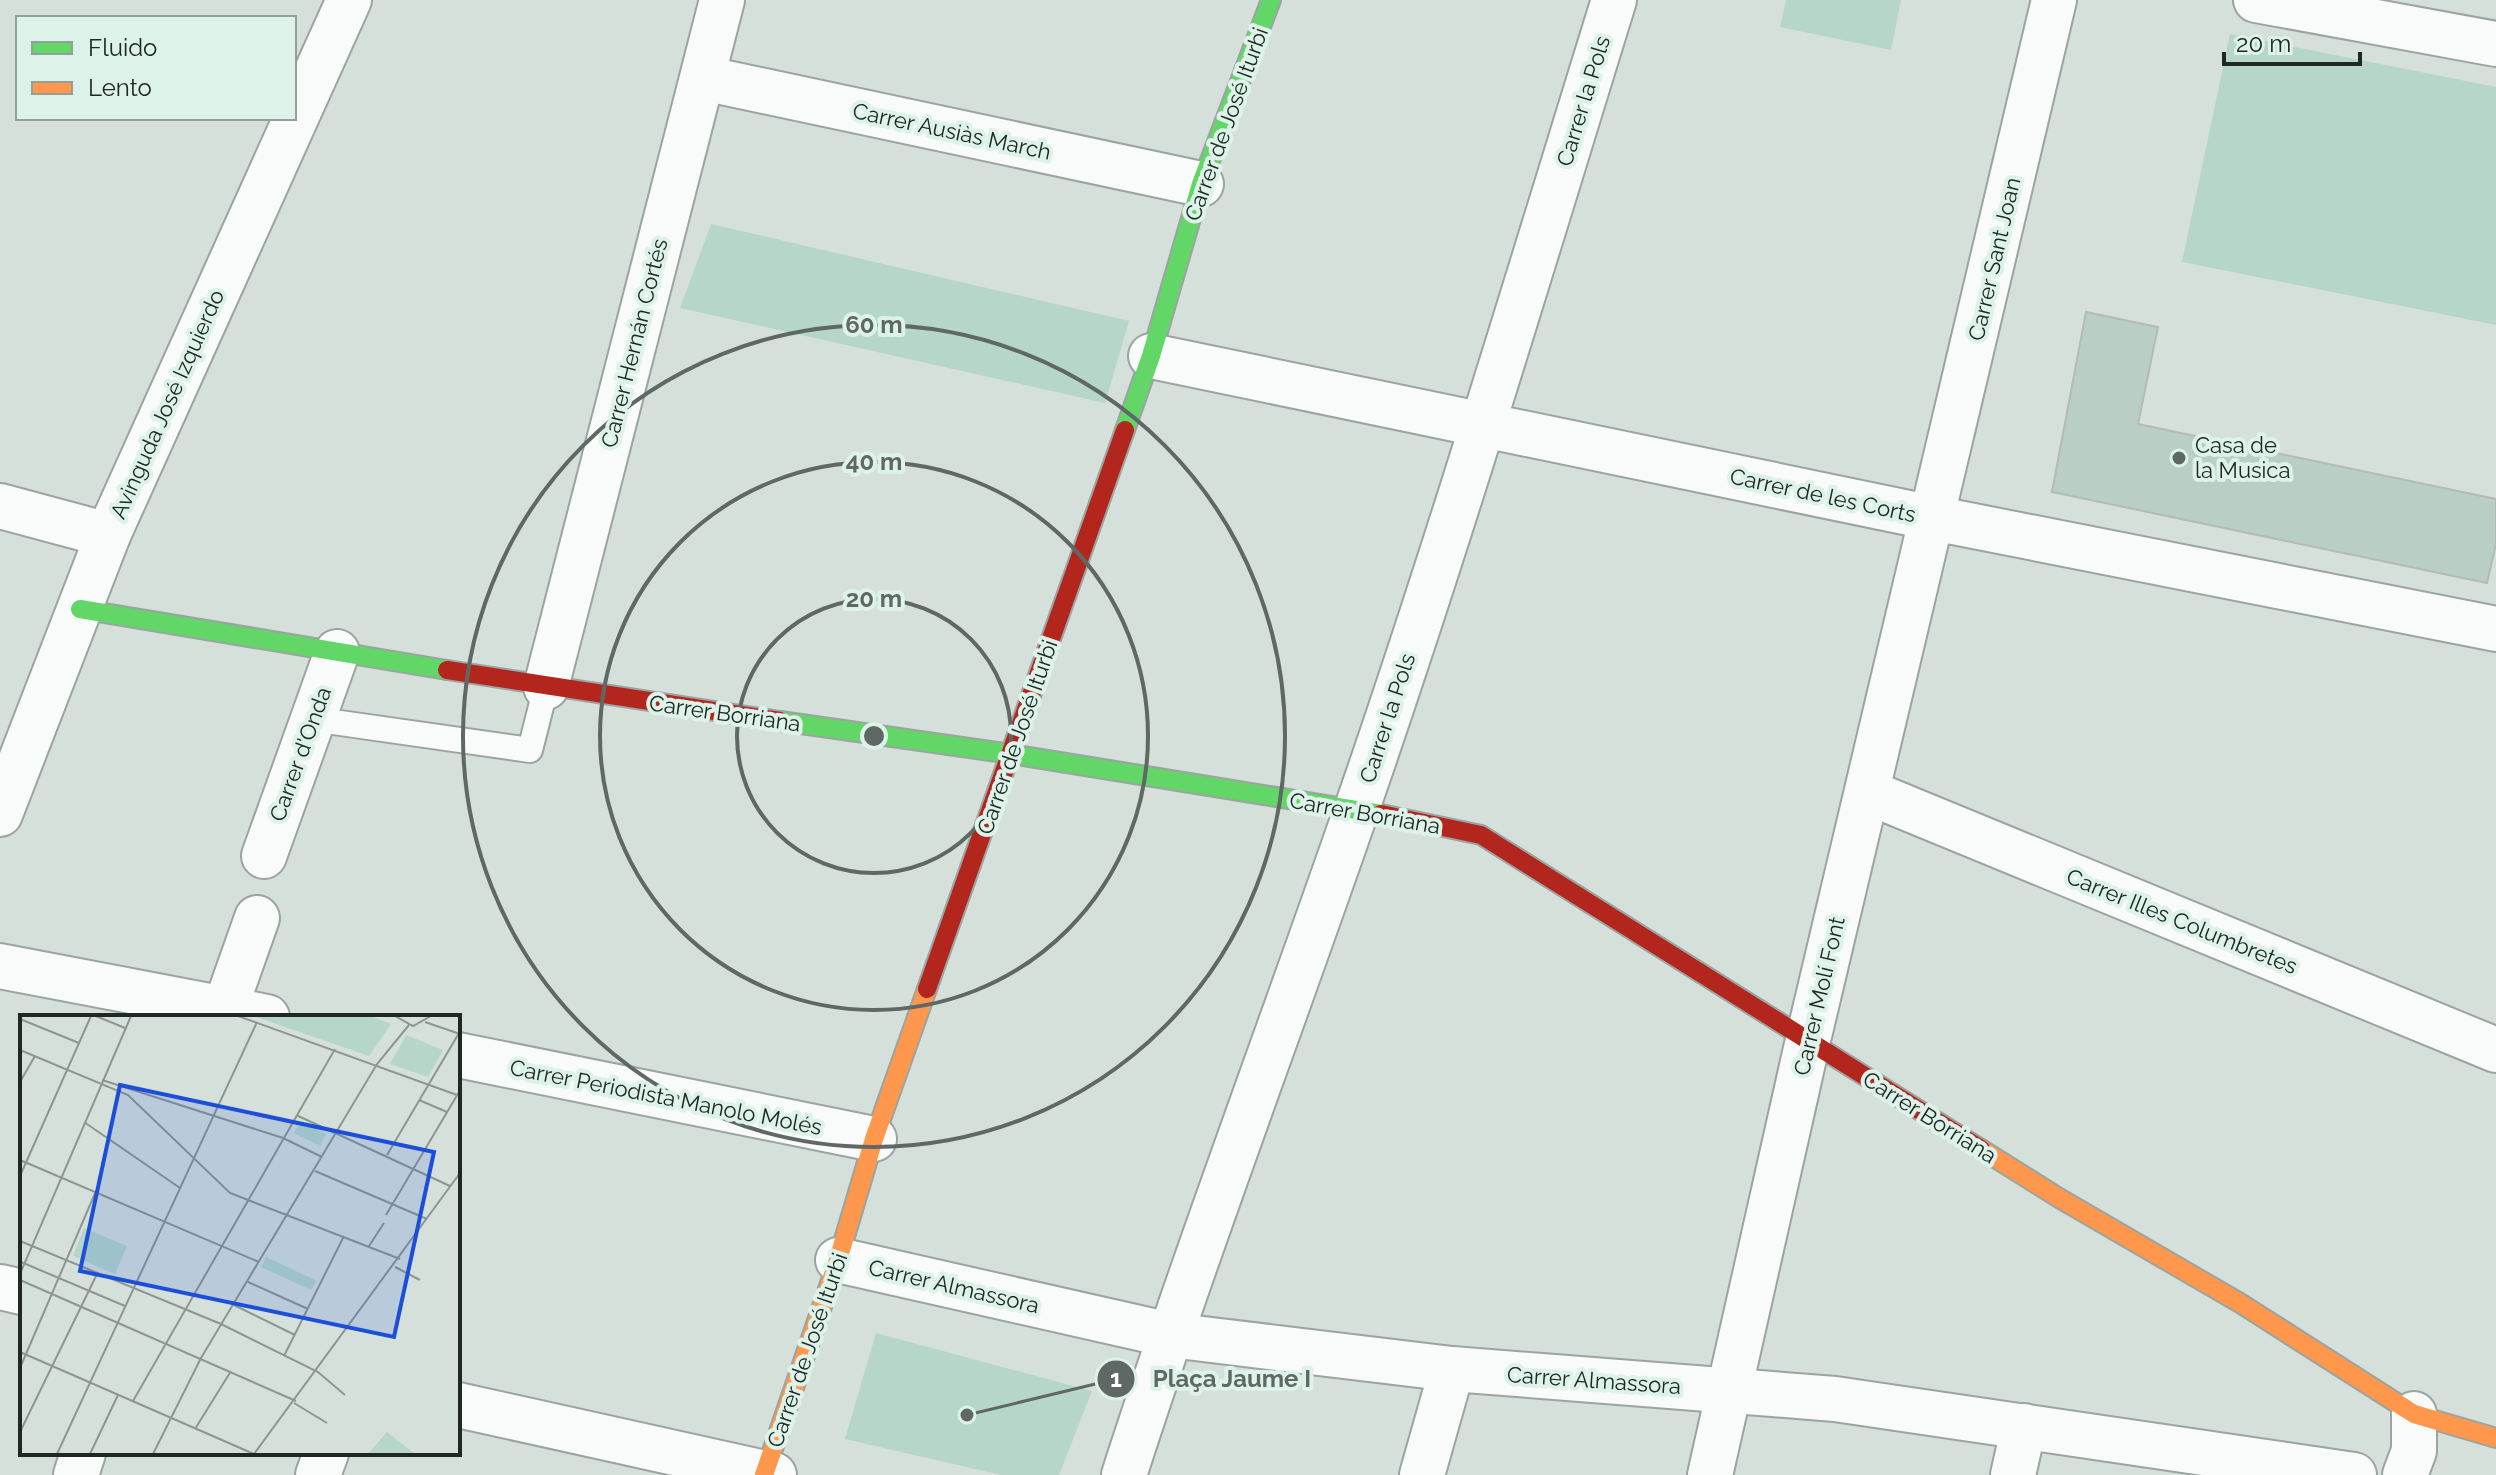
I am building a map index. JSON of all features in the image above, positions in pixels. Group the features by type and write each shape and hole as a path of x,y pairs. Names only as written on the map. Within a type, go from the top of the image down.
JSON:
{"street":[{"name":"Avinguda José Izquierdo","path":"296,118 349,0"},
{"name":"Carrer Hernán Cortés","path":"546,687 722,0"},
{"name":"Carrer de José Iturbi","path":"768,1474 874,1139 1151,356 1201,184 1271,0"},
{"name":"Carrer la Pols","path":"1124,1475 1170,1335 1357,809 1483,424 1614,0"},
{"name":"Carrer Sant Joan","path":"1933,518 2054,0"},
{"path":"2256,0 2361,9 2496,44"},
{"name":"Carrer Ausiàs March","path":"703,78 1201,184"},
{"name":"Avinguda José Izquierdo","path":"0,814 108,535 295,120"},
{"name":"Carrer de les Corts","path":"1151,356 1933,518 2496,629"},
{"path":"0,506 108,535"},
{"name":"Carrer Molí Font","path":"1710,1475 1808,1040 1933,518"},
{"name":"Carrer Borriana","path":"80,609 546,687 1011,754 1357,809 1481,835 2059,1198 2240,1303 2414,1414 2496,1438"},
{"name":"Carrer d'Onda","path":"264,856 337,652"},
{"name":"Carrer Illes Columbretes","path":"1868,792 2496,1050"},
{"path":"223,1013 257,918"},
{"path":"0,966 245,1015"},
{"name":"Carrer Periodista Manolo Molés","path":"460,1055 874,1139"},
{"name":"Carrer Almassora","path":"838,1260 1170,1335 1452,1369 1835,1399 2327,1472"},
{"path":"0,1287 20,1292"},
{"path":"1422,1475 1452,1369"},
{"path":"460,1405 768,1474"},
{"path":"2405,1475 2414,1451 2414,1414"},
{"path":"2013,1475 2024,1426"},
{"path":"76,1475 82,1455"},
{"path":"318,1475 325,1455"}],"lane":[{"path":"312,719 530,750 546,687"}],"green space":[{"path":"1786,0 1901,0 1891,50 1780,27"},
{"path":"2230,34 2496,87 2496,325 2182,262"},
{"path":"711,224 1129,321 1105,403 680,308"},
{"path":"876,1333 1092,1391 1059,1475 1001,1475 845,1439"}],"building":[{"name":"Casa de la Musica","path":"2086,312 2158,327 2138,424 2496,499 2496,544 2487,583 2052,492"}],"traffic: fast":[{"path":"1125,430 1151,356 1201,184 1271,0"},
{"path":"80,609 447,670"},
{"path":"780,721 1011,754 1381,814"}],"traffic: slow":[{"path":"764,1475 838,1260 874,1139 927,989"},
{"path":"1981,1149 2240,1303 2414,1414 2496,1438"}],"traffic: jam":[{"path":"927,989 1125,430"},
{"path":"447,670 780,721"},
{"path":"1381,814 1481,835 1981,1149"}],"place":[{"name":"Casa de la Musica","path":"2179,458"},
{"name":"Plaça Jaume I","path":"967,1415"}]}
